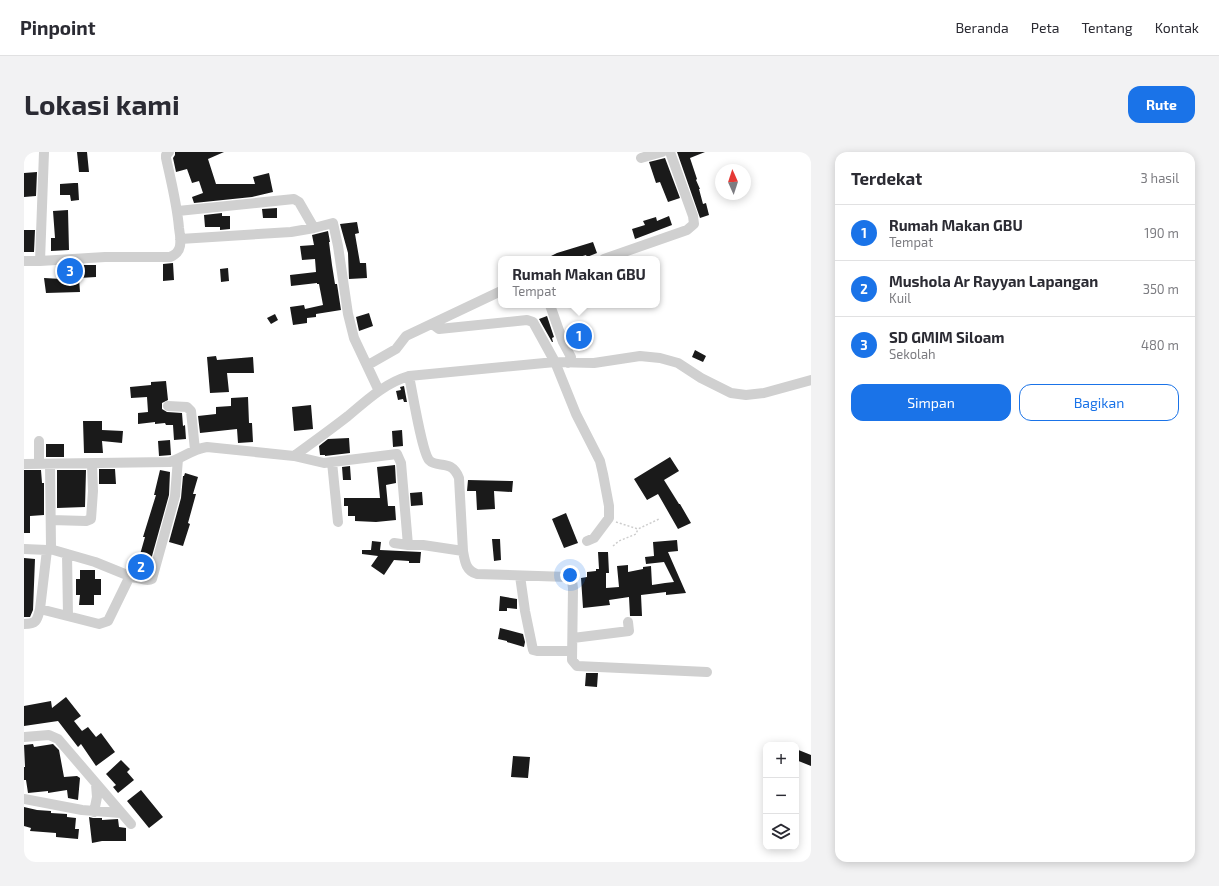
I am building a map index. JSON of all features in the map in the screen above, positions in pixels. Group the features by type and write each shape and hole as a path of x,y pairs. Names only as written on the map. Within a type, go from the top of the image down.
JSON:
{"street":[{"path":"40,261 44,152"},
{"path":"24,261 105,257 174,256 178,252 180,239 178,211 166,158 166,155 169,152"},
{"path":"641,158 662,152"},
{"path":"613,256 687,230 694,224 693,216 670,152"},
{"path":"178,211 294,200 298,202 314,228"},
{"path":"180,239 291,232 332,223 334,224 348,314 354,338 379,391"},
{"path":"368,365 396,348 404,336 498,292"},
{"path":"551,308 563,342 571,357 568,363"},
{"path":"434,323 438,329 527,320 533,322 554,362 576,414 600,461 608,491 610,506 609,518 594,538 587,541"},
{"path":"294,456 379,391 398,379 409,376 554,362 594,363 640,356 660,358 678,363 701,378 731,393 746,395 764,393 811,380"},
{"path":"409,376 422,439 428,459 432,462 451,467 457,472 459,478 462,551 466,566 472,573 568,577 574,588 572,660 577,666 707,672"},
{"path":"168,406 187,407 191,411 195,450"},
{"path":"39,441 39,464"},
{"path":"24,464 164,463 178,459 195,450 207,447 294,456 324,463 398,454 401,463 408,545"},
{"path":"24,549 49,549 95,562 132,577 148,581 152,579 175,496 178,459"},
{"path":"332,462 338,522"},
{"path":"24,624 35,622 40,609 49,549 51,520 50,464"},
{"path":"51,520 90,520 92,517 93,491 92,464"},
{"path":"394,543 423,545 462,551"},
{"path":"67,554 68,616"},
{"path":"520,576 533,650 572,651"},
{"path":"40,609 99,624 108,621 129,578 132,577"},
{"path":"573,638 629,631 628,622"},
{"path":"24,738 49,735 58,739 131,824"},
{"path":"94,812 97,797 96,784"},
{"path":"24,799 94,812 121,813"}],"path":[{"path":"609,518 638,529"},
{"path":"613,546 619,541 636,534 638,529 659,519"}],"building":[{"path":"77,152 87,152 89,172 79,172"},
{"path":"175,152 224,152 208,159 216,184 255,184 253,177 269,173 273,192 252,197 194,203 192,197 203,193 199,181 192,183 187,169 176,172 173,158"},
{"path":"677,152 705,152 690,158 703,204 706,203 709,215 700,218"},
{"path":"665,158 680,198 668,202 660,182 656,183 649,162"},
{"path":"37,172 36,196 24,197 24,173"},
{"path":"78,183 79,200 71,201 70,195 60,195 60,184"},
{"path":"277,208 277,218 263,218 262,209"},
{"path":"68,210 69,250 51,251 51,238 55,238 53,211"},
{"path":"222,213 222,216 230,216 230,229 220,230 220,227 205,227 204,215"},
{"path":"669,216 672,225 635,239 632,229 645,225 643,221 656,217 657,221"},
{"path":"357,222 359,233 355,234 360,263 366,263 367,278 349,279 348,253 340,224"},
{"path":"24,230 35,230 34,252 24,252"},
{"path":"328,231 335,284 337,284 341,310 316,314 316,317 307,318 307,323 293,325 290,307 304,305 305,309 323,305 319,284 291,286 290,275 316,272 315,259 302,260 300,246 314,245 312,235"},
{"path":"593,242 597,253 590,256 551,256"},
{"path":"173,263 174,280 163,281 163,264"},
{"path":"96,265 96,277 79,278 80,292 46,293 44,278 62,279 61,266"},
{"path":"228,268 229,281 221,282 220,269"},
{"path":"369,313 373,326 359,331 356,317"},
{"path":"275,314 278,320 271,324 267,318"},
{"path":"547,316 554,337 552,338 553,342 539,319"},
{"path":"585,325 590,339 574,346 568,332"},
{"path":"695,350 706,356 703,362 692,357"},
{"path":"216,356 217,360 253,357 254,373 227,373 229,392 210,393 207,357"},
{"path":"166,381 168,400 162,403 162,409 167,412 182,413 186,439 174,440 173,425 166,425 165,423 155,424 155,422 138,424 138,413 148,412 147,397 131,398 130,387 151,385 151,382"},
{"path":"404,386 407,402 404,402 403,399 398,400 396,391 401,390 400,387"},
{"path":"248,397 249,423 252,423 253,442 238,443 237,429 200,433 198,416 216,414 216,407 231,406 231,398"},
{"path":"311,405 313,429 294,431 292,407"},
{"path":"83,421 102,421 102,430 123,431 122,443 102,441 103,453 84,453"},
{"path":"402,430 403,446 393,447 392,431"},
{"path":"349,438 350,453 325,456 320,455 319,446 328,439"},
{"path":"170,440 171,455 159,456 158,441"},
{"path":"46,444 64,444 64,457 46,457"},
{"path":"670,457 679,471 664,480 691,523 678,529 658,494 647,500 634,479"},
{"path":"395,465 396,483 386,485 388,506 395,506 396,520 376,522 355,521 355,516 348,516 348,506 344,506 344,498 380,498 377,467"},
{"path":"350,466 351,480 343,480 342,467"},
{"path":"99,469 115,469 116,484 99,484"},
{"path":"24,470 41,470 42,483 44,483 44,515 30,516 30,533 24,533"},
{"path":"57,470 86,470 85,507 57,508"},
{"path":"160,470 170,472 169,495 147,574 130,569 132,557 139,558 145,537 143,537 156,495 154,495"},
{"path":"185,473 198,477 193,494 196,494 188,523 190,524 183,546 169,542 181,498 183,476"},
{"path":"468,480 513,481 512,492 494,491 495,509 477,510 476,491 467,491"},
{"path":"422,492 423,505 411,506 410,493"},
{"path":"566,513 578,543 564,548 552,519"},
{"path":"492,539 500,539 501,560 494,561"},
{"path":"677,540 678,551 668,552 686,593 666,595 666,592 641,595 642,616 630,616 629,597 609,600 610,605 583,608 581,578 587,577 587,572 596,571 596,569 599,569 598,552 608,552 609,573 606,573 606,588 619,587 617,566 628,565 628,572 651,566 652,585 674,582 664,562 646,564 645,557 654,556 653,542"},
{"path":"372,541 381,542 380,550 421,552 420,563 409,563 409,561 394,560 384,575 371,566 378,556 362,554 362,550 371,550"},
{"path":"24,558 35,559 33,610 30,617 24,617"},
{"path":"80,570 95,570 95,579 101,579 101,595 94,595 94,605 79,605 80,595 76,595 76,579 80,579"},
{"path":"500,596 517,599 517,609 507,608 507,611 499,611"},
{"path":"500,628 523,634 525,642 524,647 498,639"},
{"path":"586,673 598,673 597,687 585,686"},
{"path":"66,697 81,716 74,721 82,731 88,727 96,737 101,733 115,752 96,766 81,744 78,747 58,721 24,726 24,706 51,701 52,708"},
{"path":"33,744 34,747 53,744 59,750 64,777 77,776 80,778 78,800 68,798 67,790 48,793 48,791 28,793 26,780 24,780 24,745"},
{"path":"799,750 811,755 811,766 799,761"},
{"path":"513,756 530,757 528,778 511,777"},
{"path":"121,760 130,769 127,772 134,780 118,793 113,787 116,785 106,774"},
{"path":"141,790 163,817 149,828 127,801"},
{"path":"24,807 51,811 51,813 67,814 67,817 76,818 75,829 79,829 78,839 56,837 56,833 30,831 31,828 24,826"},
{"path":"89,817 102,818 102,820 118,819 119,827 126,828 126,841 102,841 92,843"}],"place":[{"name":"SD GMIM Siloam","path":"70,271"},
{"name":"Rumah Makan GBU","path":"579,336"},
{"name":"Mushola Ar Rayyan Lapangan","path":"141,567"}]}
